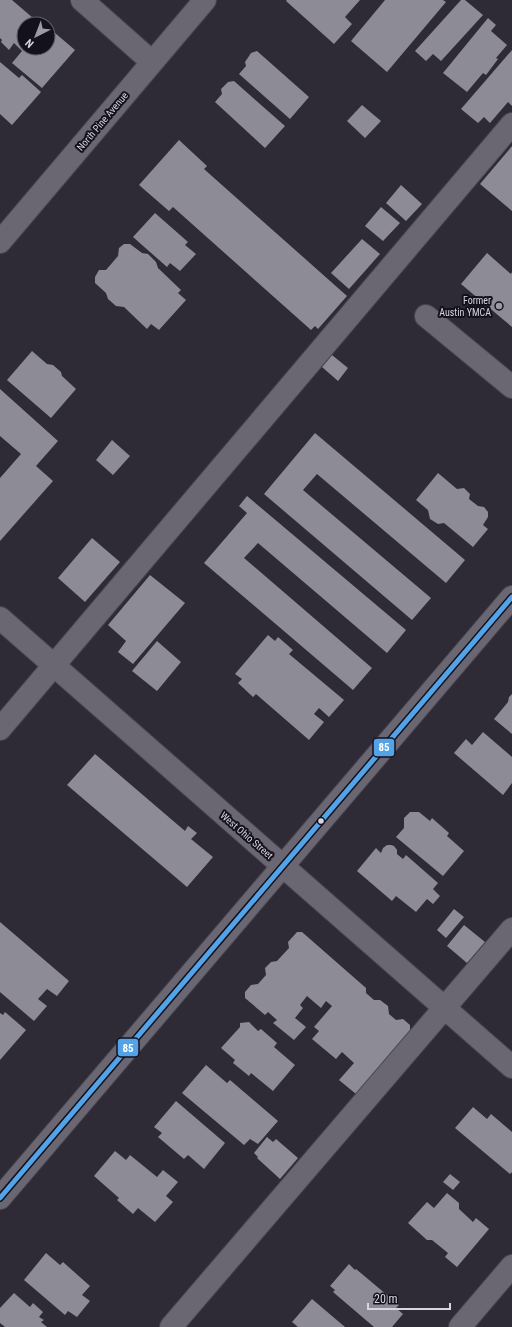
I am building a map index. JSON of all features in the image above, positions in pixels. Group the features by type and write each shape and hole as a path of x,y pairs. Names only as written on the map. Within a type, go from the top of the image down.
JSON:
{"street":[{"path":"82,0 152,62"},
{"name":"North Pine Avenue","path":"0,242 205,0"},
{"path":"0,729 512,124"},
{"path":"426,316 512,387"},
{"path":"0,1198 512,596"},
{"name":"West Ohio Street","path":"0,618 512,1066"},
{"path":"171,1327 512,929"},
{"path":"460,1327 512,1266"}],"building":[{"path":"0,0 12,0 31,16 16,16 16,45 14,43 9,50 1,42 2,40 0,38"},
{"path":"360,0 345,17 352,24 334,44 286,1"},
{"path":"385,0 443,0 446,2 387,72 351,41"},
{"path":"461,0 465,0 483,15 441,61 433,54 426,61 415,51"},
{"path":"488,18 496,25 491,31 507,45 496,58 498,59 486,75 483,73 467,92 443,73"},
{"path":"56,34 75,50 42,88 12,63 18,56 56,56"},
{"path":"512,50 512,106 508,102 490,123 484,117 478,123 461,109"},
{"path":"257,51 309,97 290,119 239,74 246,66 245,62 251,53"},
{"path":"0,62 19,78 22,75 41,92 12,125 0,114"},
{"path":"234,81 285,126 265,148 215,102 222,94 221,89 228,82"},
{"path":"362,105 381,121 365,138 347,121"},
{"path":"179,140 207,166 204,169 347,296 318,329 315,326 311,330 173,207 169,211 139,185"},
{"path":"512,146 512,211 480,184"},
{"path":"401,185 422,204 406,221 386,203"},
{"path":"381,207 400,223 383,241 365,226"},
{"path":"155,213 188,242 185,245 196,254 180,271 170,263 167,267 133,237"},
{"path":"362,239 380,254 349,289 331,273"},
{"path":"124,244 130,244 142,253 148,254 156,262 158,268 181,290 178,293 186,300 159,330 151,324 147,329 124,307 116,306 108,299 106,293 95,283 95,277 99,270 106,270 118,256 119,248"},
{"name":"Former Austin YMCA","path":"487,253 511,274 512,272 512,327 461,284"},
{"path":"32,351 47,364 53,365 76,389 51,418 7,380"},
{"path":"332,355 348,368 338,381 322,367"},
{"path":"0,389 58,441 36,466 53,481 0,541 0,478 21,454 0,436"},
{"path":"315,433 465,560 446,583 317,474 303,490 431,598 412,620 264,494"},
{"path":"112,440 130,456 113,475 96,460"},
{"path":"438,473 457,489 464,488 470,494 469,499 478,506 484,507 488,512 488,517 483,525 488,529 473,547 444,523 438,524 430,519 428,510 416,500"},
{"path":"247,496 406,630 387,653 258,543 244,558 372,668 353,690 204,563 247,513 239,506"},
{"path":"92,538 120,562 85,602 58,578"},
{"path":"150,575 185,603 133,664 118,652 126,641 108,625"},
{"path":"268,635 275,641 278,637 293,650 289,654 344,700 329,717 319,708 314,714 324,722 309,740 256,694 253,697 238,683 242,679 235,674"},
{"path":"157,641 181,662 157,691 132,671"},
{"path":"512,694 512,734 494,719 508,702 509,697"},
{"path":"483,732 512,757 512,783 503,795 454,753 466,739 472,745"},
{"path":"95,754 185,831 188,826 197,833 191,839 213,857 187,887 67,785"},
{"path":"410,812 419,812 430,821 432,818 449,833 447,836 464,851 443,876 396,837 404,828 404,818"},
{"path":"387,845 394,846 397,850 397,854 403,859 406,855 438,883 433,889 440,896 433,904 427,899 416,912 396,896 392,901 357,871 376,848 381,853 383,848"},
{"path":"454,909 464,917 446,938 437,930"},
{"path":"0,922 69,981 57,996 47,989 38,999 47,1006 34,1021 0,992"},
{"path":"464,925 485,942 467,963 447,946"},
{"path":"297,932 302,932 366,988 366,993 374,1000 380,1000 388,1006 389,1014 396,1020 403,1019 410,1025 410,1032 356,1094 339,1080 354,1063 342,1052 336,1059 312,1039 319,1031 314,1027 332,1006 326,1001 321,1008 307,996 300,1005 303,1008 295,1018 306,1027 294,1040 273,1023 277,1020 268,1012 265,1015 245,998 245,992 251,985 258,984 266,975 265,968 271,962 277,961 289,948 288,942"},
{"path":"5,1012 26,1030 0,1060 0,1013 3,1015"},
{"path":"249,1022 258,1031 261,1029 277,1043 274,1047 295,1065 273,1091 251,1073 249,1076 233,1063 235,1060 221,1048 240,1027 240,1023"},
{"path":"206,1065 227,1083 230,1080 278,1121 258,1144 250,1139 244,1145 182,1093"},
{"path":"176,1101 225,1143 204,1169 188,1155 184,1159 158,1137 162,1133 154,1127"},
{"path":"473,1107 487,1119 491,1114 512,1132 512,1172 510,1174 455,1128"},
{"path":"267,1137 273,1142 276,1139 298,1158 280,1179 257,1158 258,1157 254,1153"},
{"path":"115,1151 126,1160 130,1155 157,1177 163,1170 178,1182 166,1196 173,1202 155,1222 138,1208 133,1214 117,1200 119,1198 94,1176"},
{"path":"450,1174 460,1182 453,1190 443,1182"},
{"path":"447,1193 459,1203 459,1209 473,1222 476,1218 489,1229 457,1267 445,1257 448,1253 432,1240 427,1240 408,1223 427,1202 434,1208"},
{"path":"46,1253 60,1265 63,1262 90,1286 82,1295 90,1301 77,1317 68,1311 65,1315 24,1280"},
{"path":"349,1264 399,1305 396,1308 403,1314 392,1327 374,1327 333,1292 335,1290 330,1286"},
{"path":"14,1293 30,1307 33,1303 43,1312 39,1317 44,1320 41,1322 47,1327 5,1327 0,1323 0,1308"},
{"path":"312,1299 345,1327 298,1327 292,1322"}],"transit line":[{"name":"85","path":"0,1198 512,597"}],"place":[{"name":"Former Austin YMCA","path":"499,306"}]}
